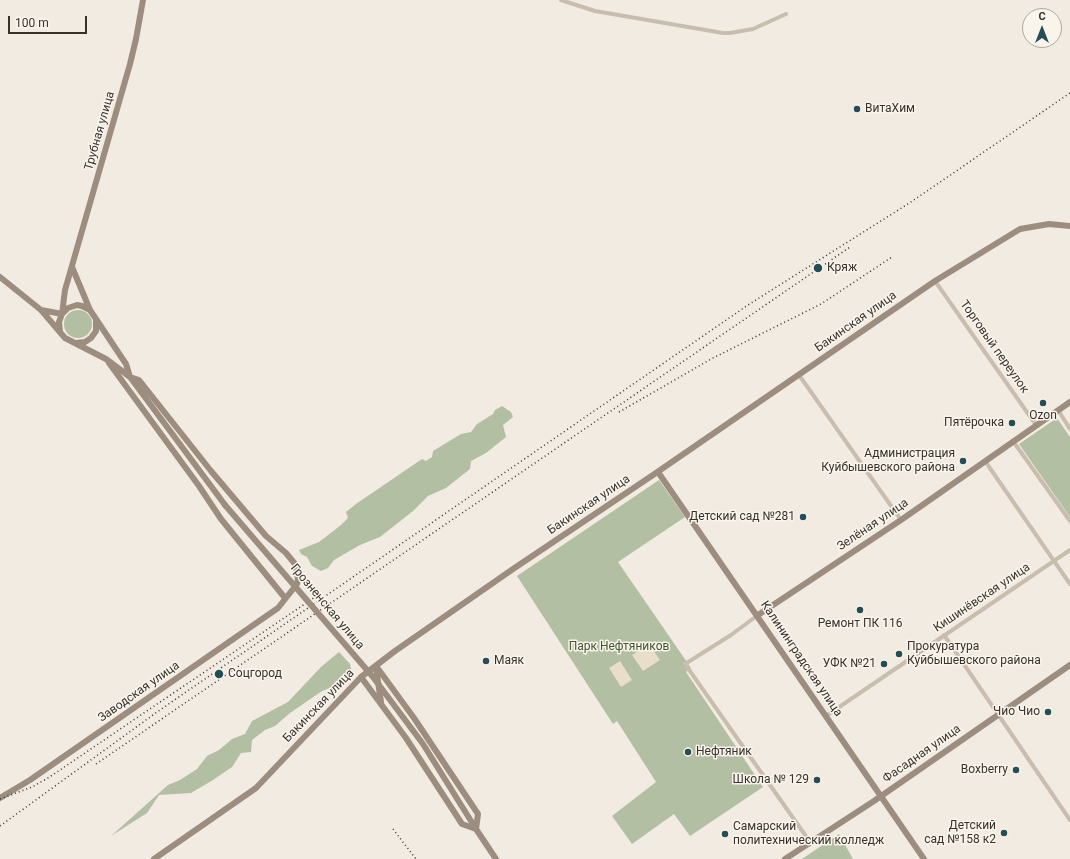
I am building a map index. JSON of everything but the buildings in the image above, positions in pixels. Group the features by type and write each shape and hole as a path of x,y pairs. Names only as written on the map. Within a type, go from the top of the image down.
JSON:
{"main road":[{"name":"Трубная улица","path":"62,314 65,290 130,64 143,0"},
{"name":"Бакинская улица","path":"154,859 256,788 362,677 395,650 658,472 935,281 1020,229 1049,224 1070,226"},
{"path":"72,267 90,310 126,364 130,377"},
{"path":"0,277 41,310 65,338 76,343 85,342 93,335 97,326 96,318"},
{"path":"60,332 59,322 62,314 68,308 77,305 90,310"},
{"path":"41,310 62,314"},
{"name":"Заводская улица","path":"0,798 30,780 272,613 278,608 297,584 295,564 286,553 266,536 139,380 130,377 106,359 76,343"},
{"path":"106,359 199,486 221,519 285,598"},
{"name":"Грозненская улица","path":"130,377 225,505 373,677 423,744 496,859"},
{"name":"Зелёная улица","path":"758,615 901,520 1070,402"},
{"name":"Калининградская улица","path":"658,472 758,615 924,859"},
{"name":"Фасадная улица","path":"785,859 881,796 1070,665"},
{"path":"376,666 381,703"},
{"path":"362,677 406,738 462,824 476,829 478,814 414,718 376,666"}],"street":[{"path":"561,0 595,10 723,33 753,29 786,14"},
{"name":"Торговый переулок","path":"935,281 1036,425"},
{"path":"798,375 901,520"},
{"path":"1058,410 1070,429"},
{"path":"1013,441 1070,521"},
{"path":"985,461 1070,584"},
{"name":"Кишинёвская улица","path":"826,716 1070,550"},
{"name":"Зелёная улица","path":"758,615 731,635 685,664 810,842"},
{"path":"944,636 1070,820"}],"green space":[{"path":"78,310 88,314 92,324 88,334 78,338 68,334 64,324 68,314"},
{"path":"502,406 511,412 513,417 503,425 506,437 486,453 471,461 470,469 446,488 428,496 413,511 380,537 360,545 334,560 328,568 321,571 312,566 307,557 301,554 299,550 319,542 341,525 348,518 346,512 356,504 422,459 426,461 432,457 433,451 461,434 471,432 477,424 493,414 495,410"},
{"path":"1057,418 1070,437 1070,517 1019,444"},
{"name":"Парк Нефтяников","path":"659,480 685,517 618,562 691,668 686,672 763,787 690,836 674,814 632,844 612,816 656,782 617,721 613,724 517,576"},
{"path":"339,652 350,664 352,674 342,683 322,691 290,713 275,726 265,730 252,740 251,752 241,753 232,767 213,780 191,793 159,795 147,813 111,836 168,785 180,780 197,769 207,756 219,750 232,739 245,734 252,721 288,702 321,667"},
{"path":"839,834 853,859 802,859"}],"shaded area":[{"path":"649,644 660,660 643,671 632,655"},
{"path":"620,661 632,680 621,687 609,668"}],"railway":[{"path":"0,826 157,712 748,305 911,202 1070,93"},
{"path":"96,764 850,247"},
{"path":"619,412 711,359 821,304 892,257"},
{"path":"0,799 32,787 48,778 321,593"},
{"path":"393,829 416,859"}],"place":[{"name":"ВитаХим","path":"857,109"},
{"name":"Кряж","path":"818,268"},
{"name":"Ozon","path":"1043,403"},
{"name":"Пятёрочка","path":"1012,423"},
{"name":"Администрация Куйбышевского района","path":"963,461"},
{"name":"Детский сад №281","path":"803,517"},
{"name":"Ремонт ПК 116","path":"860,610"},
{"name":"Прокуратура Куйбышевского района","path":"899,654"},
{"name":"Маяк","path":"486,661"},
{"name":"УФК №21","path":"884,664"},
{"name":"Соцгород","path":"219,674"},
{"name":"Чио Чио","path":"1048,712"},
{"name":"Нефтяник","path":"688,752"},
{"name":"Boxberry","path":"1016,770"},
{"name":"Школа № 129","path":"817,780"},
{"name":"Детский сад №158 к2","path":"1004,833"},
{"name":"Самарский политехнический колледж","path":"725,834"}]}
